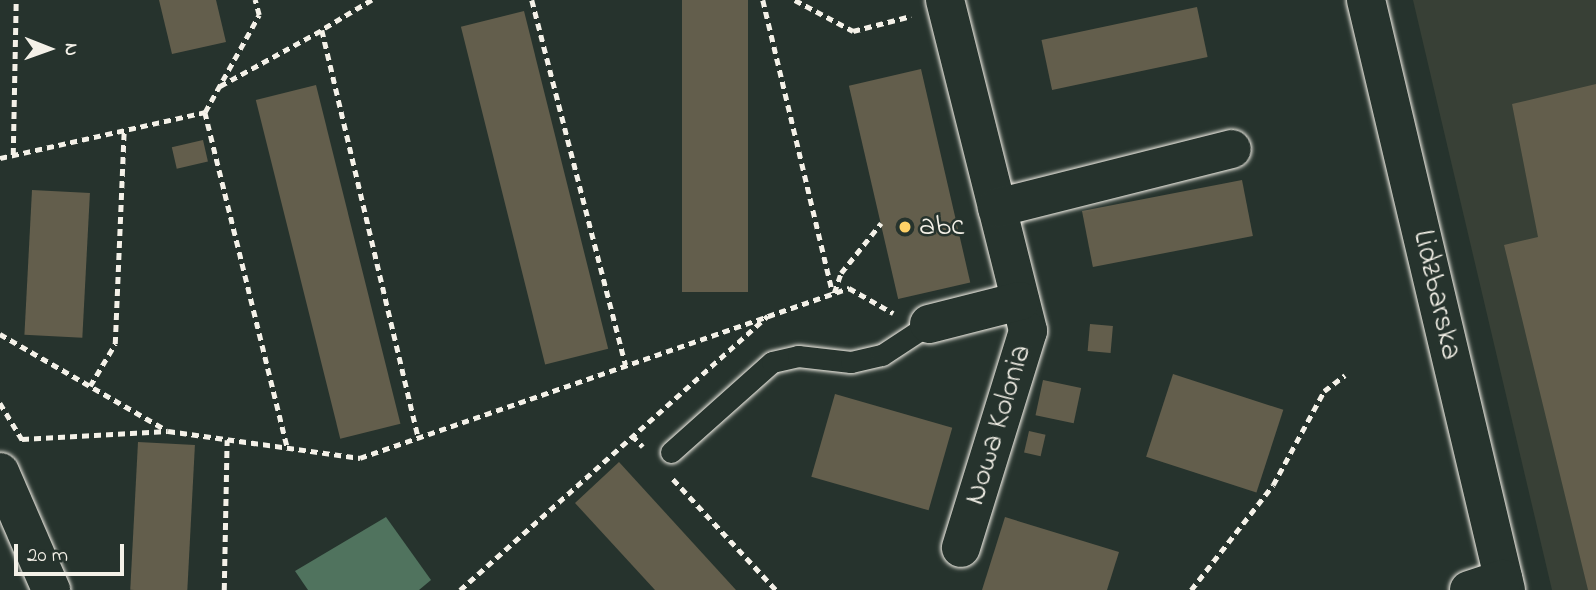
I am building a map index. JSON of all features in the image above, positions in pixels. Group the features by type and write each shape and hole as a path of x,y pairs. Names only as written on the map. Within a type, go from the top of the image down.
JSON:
{"street":[{"name":"Lidzbarska","path":"1366,0 1493,586"},
{"name":"Nowa Kolonia","path":"946,3 1028,331 961,548"},
{"path":"997,208 1232,149"},
{"name":"Nowa Kolonia","path":"929,324 1020,301"},
{"path":"0,472 51,590"}],"lane":[{"path":"660,453 772,362 798,356 851,362 882,355 929,324"}],"path":[{"path":"13,155 16,0"},
{"path":"255,0 259,15 205,112 288,449"},
{"path":"219,86 372,0"},
{"path":"532,0 626,365"},
{"path":"763,0 833,293"},
{"path":"795,0 853,31 946,3"},
{"path":"321,30 419,439"},
{"path":"0,158 205,112"},
{"path":"90,386 115,344 124,130"},
{"path":"833,293 841,273 881,223"},
{"path":"0,403 22,439 168,431 350,459 419,439 771,313 849,288 898,317 929,324"},
{"path":"461,590 771,313"},
{"path":"0,334 168,431"},
{"path":"1191,590 1273,485 1324,391 1345,374"},
{"path":"632,435 660,453"},
{"path":"224,590 227,440"},
{"path":"668,474 776,590"}],"shaded area":[{"path":"1413,0 1596,0 1596,590 1552,590"}],"green space":[{"path":"386,517 431,580 419,590 308,590 295,571"}],"building":[{"path":"159,0 216,0 226,42 172,54"},
{"path":"682,0 748,0 748,292 682,292"},
{"path":"1197,7 1208,57 1052,90 1041,40"},
{"path":"524,11 608,349 545,364 461,27"},
{"path":"921,69 970,282 898,299 849,86"},
{"path":"1596,84 1596,590 1588,590 1504,245 1538,237 1512,104"},
{"path":"316,85 400,424 340,439 256,100"},
{"path":"203,140 208,161 177,169 172,147"},
{"path":"1242,180 1253,236 1093,267 1082,211"},
{"path":"32,190 90,193 82,338 24,335"},
{"path":"1090,324 1113,326 1111,353 1088,351"},
{"path":"1173,374 1283,410 1256,493 1146,457"},
{"path":"1043,380 1081,388 1074,423 1036,415"},
{"path":"835,394 952,428 929,510 811,477"},
{"path":"1029,431 1046,435 1041,456 1024,452"},
{"path":"138,442 195,445 187,590 130,590"},
{"path":"619,462 736,590 655,590 575,503"},
{"path":"1005,517 1119,552 1107,590 982,590"}],"place":[{"name":"abc","path":"905,227"}]}
